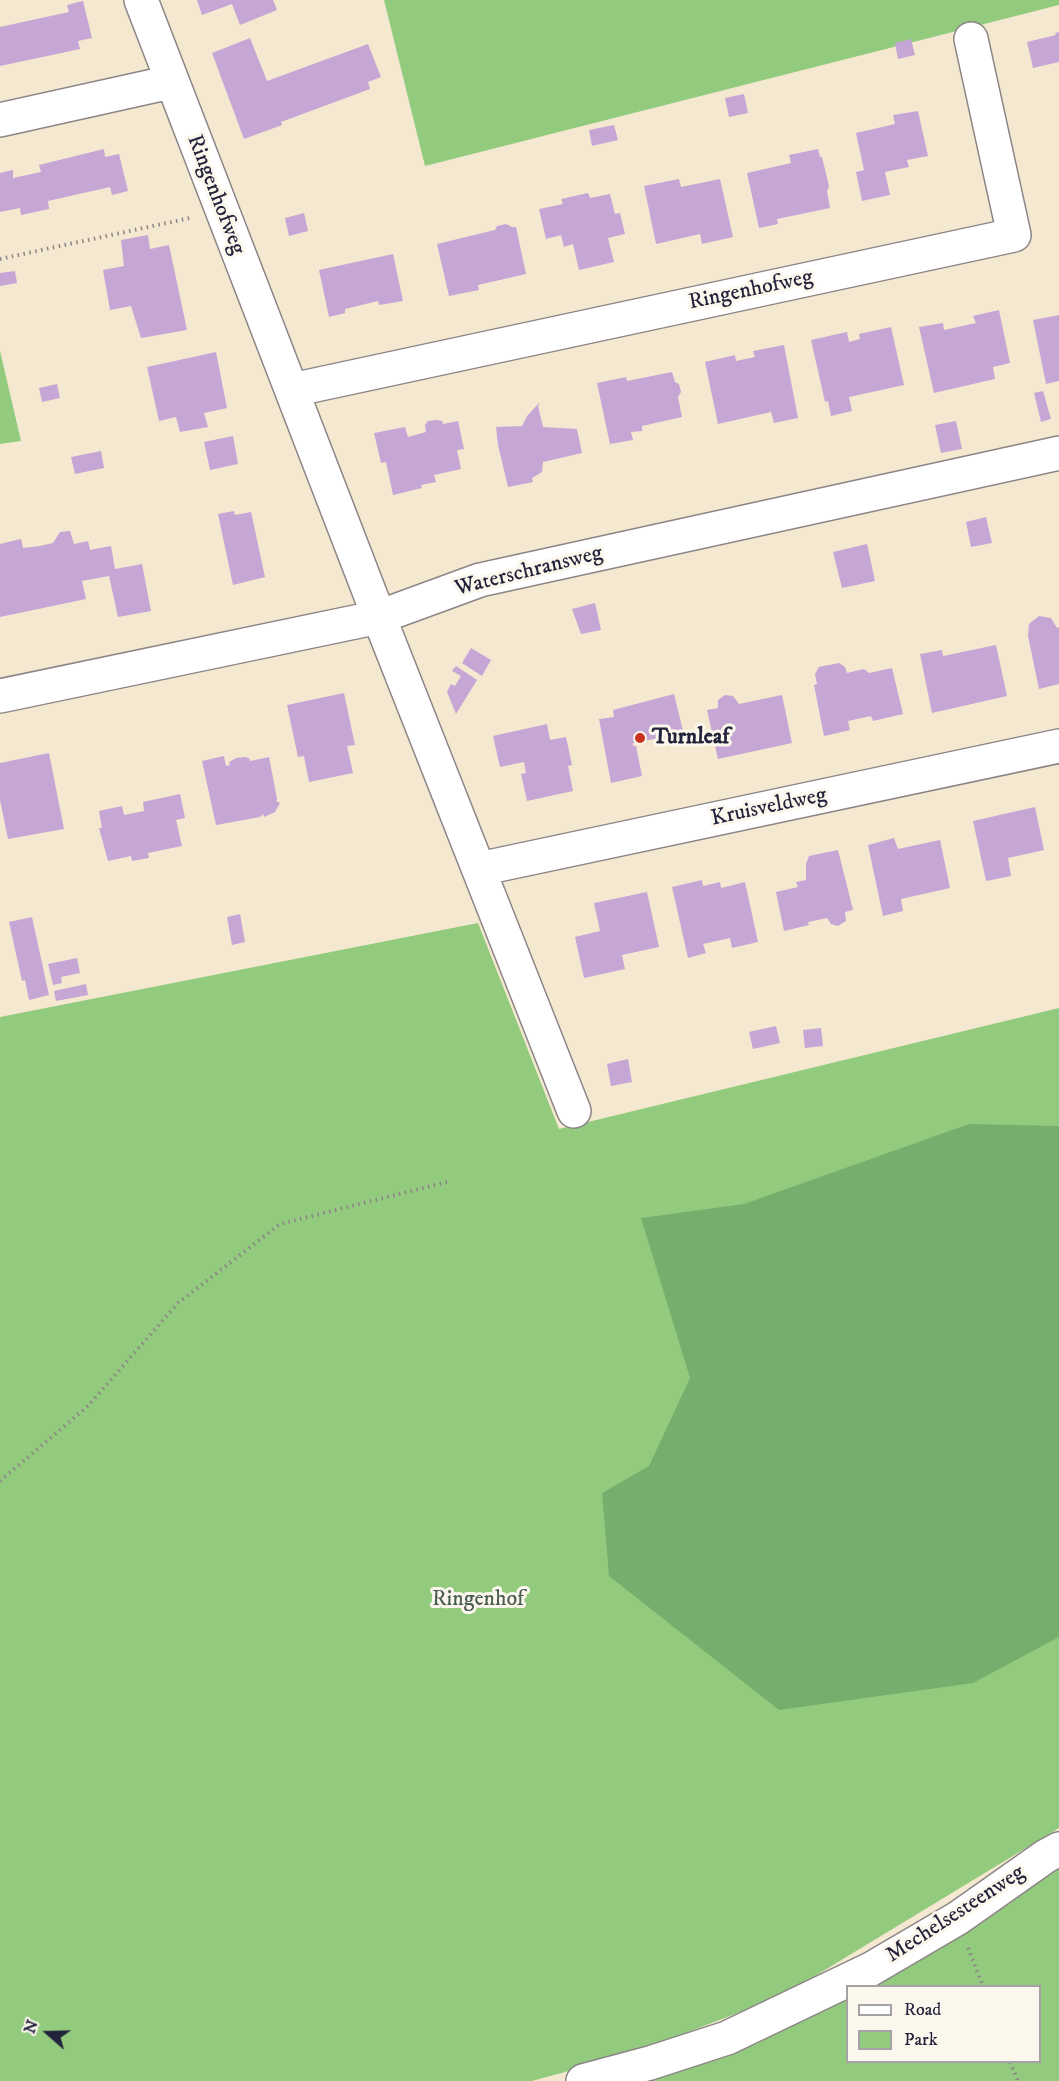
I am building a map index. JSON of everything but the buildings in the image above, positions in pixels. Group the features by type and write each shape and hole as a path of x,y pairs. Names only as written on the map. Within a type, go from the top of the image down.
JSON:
{"street":[{"name":"Ringenhofweg","path":"141,0 379,617"},
{"name":"Ringenhofweg","path":"292,390 1014,235 971,39"},
{"path":"0,120 171,82"},
{"name":"Waterschransweg","path":"0,696 379,617 480,580 1059,453"},
{"path":"379,617 574,1112"},
{"name":"Kruisveldweg","path":"478,869 1059,746"},
{"name":"Mechelsesteenweg","path":"583,2081 727,2038 871,1969 958,1918 1059,1849"}],"path":[{"path":"0,259 222,212"},
{"path":"0,1481 88,1406 178,1303 280,1224 451,1181"},
{"path":"958,1918 983,1985"},
{"path":"1011,2063 1018,2081"}],"green space":[{"path":"384,0 1059,0 1059,5 425,166"},
{"path":"0,351 21,441 0,444"},
{"name":"Ringenhof","path":"478,923 559,1129 1059,1008 1059,1828 782,1996 631,2054 532,2081 0,2081 0,1017"},
{"path":"969,1124 1059,1126 1059,1637 973,1683 779,1710 609,1576 602,1493 649,1466 690,1378 641,1218 744,1204"},
{"path":"1059,1862 1059,2081 629,2081 846,1994 846,2063 1041,2063 1041,1985 865,1985"}],"place":[{"name":"Turnleaf","path":"640,738"}]}
